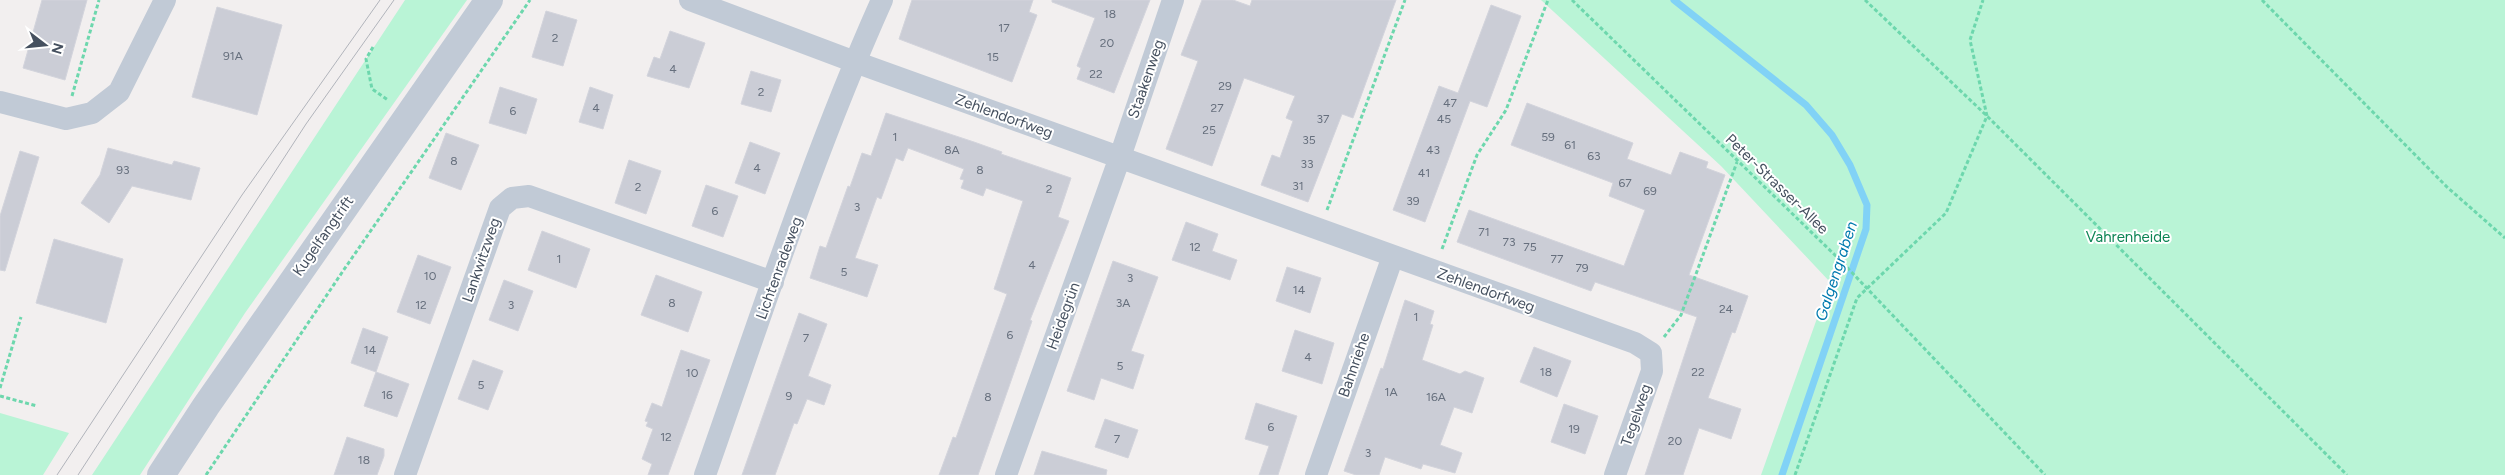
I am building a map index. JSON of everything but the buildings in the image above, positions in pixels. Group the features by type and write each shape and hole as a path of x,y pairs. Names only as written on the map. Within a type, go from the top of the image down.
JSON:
{"street":[{"path":"0,102 66,120 92,112 119,92 165,0"},
{"name":"Kugelfangtrift","path":"161,475 278,301 489,0"},
{"name":"Zehlendorfweg","path":"690,0 855,62 1635,343 1651,353"},
{"path":"855,62 882,0"},
{"name":"Staakenweg","path":"1120,157 1173,0"},
{"name":"Lichtenradeweg","path":"705,475 773,282 855,62"},
{"name":"Heidegrün","path":"1006,475 1120,157"},
{"name":"Lankwitzweg","path":"405,475 500,208 512,198 528,196 773,282"},
{"name":"Bahnriehe","path":"1316,475 1393,256"},
{"name":"Tegelweg","path":"1615,475 1652,371 1651,353"}],"path":[{"path":"66,120 99,0"},
{"path":"206,475 342,271 530,0"},
{"path":"1320,230 1405,0"},
{"path":"1434,271 1477,155 1506,110 1548,0"},
{"name":"Peter-Strasser-Allee","path":"1572,0 1839,259 2045,475"},
{"path":"1865,0 1986,116 2347,475"},
{"path":"1795,475 1856,298 1946,214 1986,116 1970,40 1983,0"},
{"path":"2262,0 2447,187 2505,238"},
{"path":"372,47 366,59 372,89 394,104"},
{"path":"1651,353 1681,315 1737,162"},
{"path":"0,388 21,317"},
{"path":"0,396 37,406"}],"green space":[{"path":"405,0 467,0 245,313 140,475 92,475"},
{"name":"Vahrenheide","path":"1541,0 2505,0 2505,475 1761,475 1830,282 1721,166"},
{"path":"0,413 69,433 43,475 0,475"}],"waterway":[{"name":"Galgengraben","path":"1674,0 1806,105 1832,135 1850,165 1867,205 1866,229 1782,475"}],"tram line":[{"path":"57,475 242,195 380,0"},
{"path":"78,475 306,124 394,0"}]}
